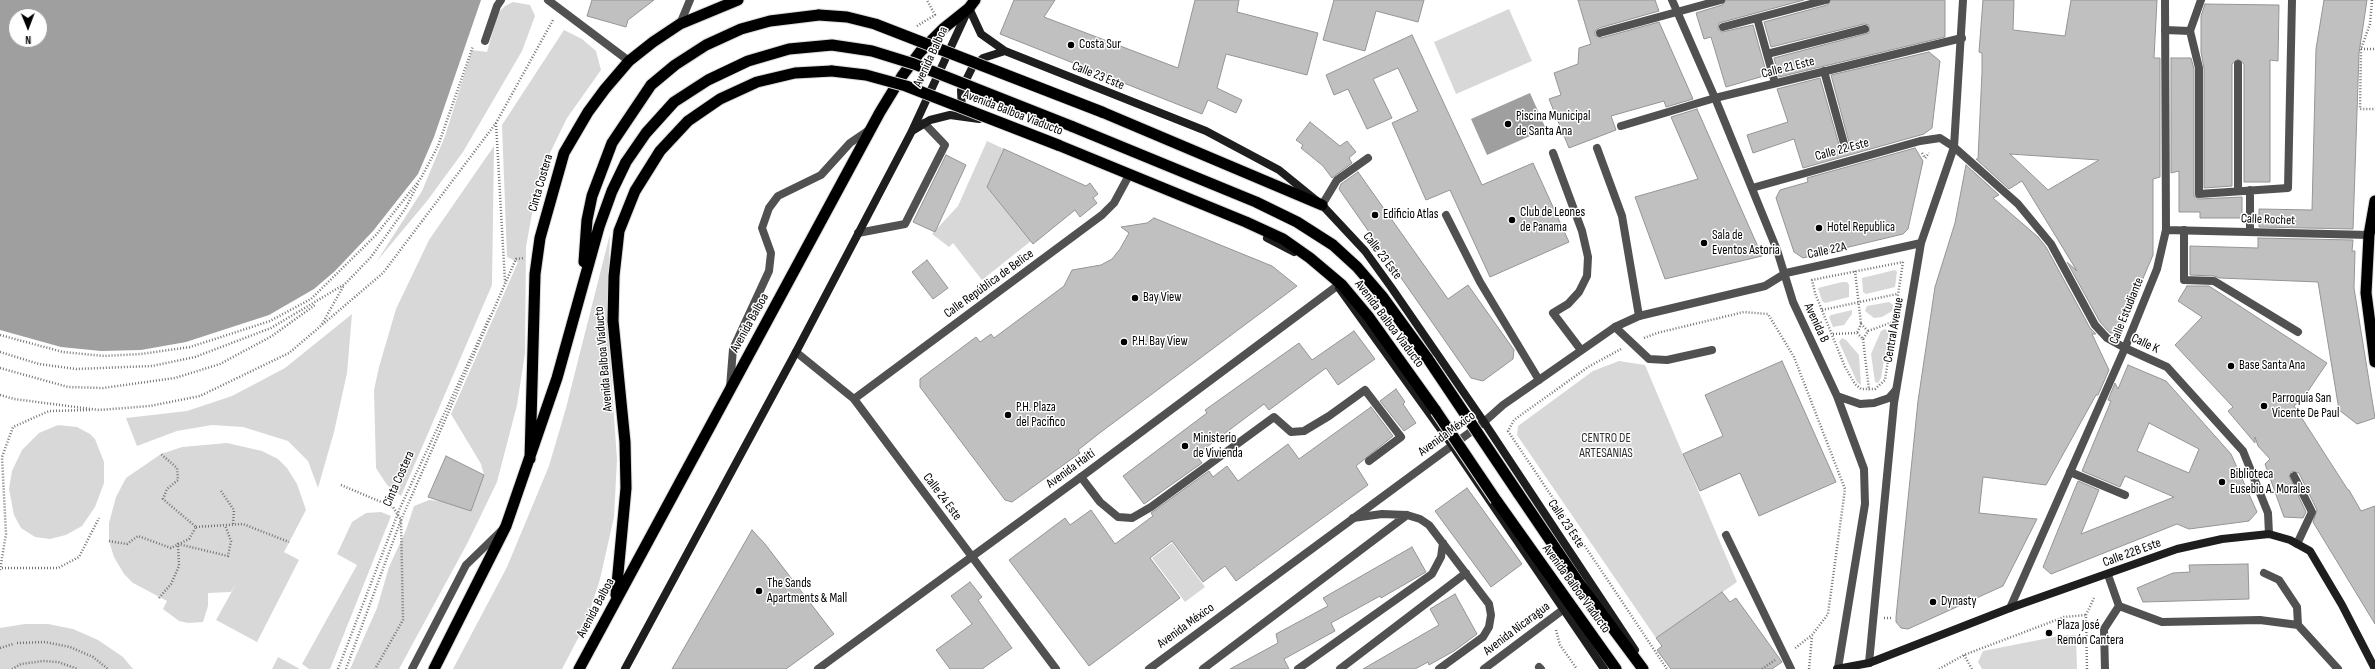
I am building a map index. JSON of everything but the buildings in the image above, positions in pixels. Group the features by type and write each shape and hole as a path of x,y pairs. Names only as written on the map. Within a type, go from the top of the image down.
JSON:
{"highway":[{"name":"Cinta Costera","path":"530,458 535,274 540,238 549,201 564,153 588,112 605,89 629,62 652,42 680,24 738,0"},
{"name":"Avenida Balboa","path":"579,669 730,388 902,76 920,52 944,28 972,4"},
{"path":"583,280 587,220 592,196 612,143 651,86 675,65 706,45 741,29 770,21 819,15 847,17 875,24 1102,112 1322,205"},
{"name":"Avenida Balboa Viaducto","path":"583,280 599,227 612,191 626,162 646,133 674,102 708,80 748,61 789,49 832,45 872,51 914,64 1249,200 1297,222 1333,245 1357,267 1382,296 1428,359 1579,583 1643,669"},
{"name":"Avenida Balboa Viaducto","path":"615,602 626,488 625,442 613,321 614,276 619,231 635,191 660,151 688,121 720,100 757,82 795,73 832,71 866,75 906,86 1065,148 1283,239 1310,258 1342,285 1368,316 1616,669"},
{"path":"2375,201 2369,235 2366,293 2375,362"},
{"name":"Cinta Costera","path":"434,669 506,526 557,378 583,280"}],"main road":[{"name":"Calle 23 Este","path":"972,4 981,34 1005,52 1206,131 1279,170 1322,205 1365,251 1484,422 1648,669"},
{"name":"Avenida Balboa","path":"626,669 796,352 912,130 972,4"},
{"path":"963,116 962,90 966,77 973,66 983,58 1005,52"},
{"path":"912,130 939,117 963,116 980,120 1127,179 1274,241 1304,259 1337,286 1452,445 1604,669"},
{"name":"Calle 22B Este","path":"1836,669 1868,666 2010,608 2108,575 2177,549 2222,539 2269,534 2297,544 2310,551 2342,605 2375,669"}],"street":[{"path":"485,41 497,6 501,0"},
{"path":"548,0 629,62"},
{"path":"559,9 562,0"},
{"path":"680,24 690,0"},
{"name":"Avenida B","path":"1672,0 1752,188 1786,273 1793,302 1837,396 1864,469 1866,504 1836,669"},
{"path":"1600,33 1721,0"},
{"path":"1723,27 1826,0"},
{"name":"Central Avenue","path":"1868,666 1896,390 1921,243 1954,147 1962,38 1963,0"},
{"name":"Calle Estudiante","path":"2010,608 2125,348 2157,269 2166,230 2165,0"},
{"path":"2201,0 2190,30 2199,68 2199,194 2288,188 2292,0"},
{"path":"1757,18 1775,83"},
{"path":"1767,54 1865,29"},
{"path":"2165,30 2190,30"},
{"name":"Calle 21 Este","path":"1621,126 1715,98 1962,38"},
{"path":"2238,64 2238,191"},
{"path":"1824,71 1845,147"},
{"path":"858,233 905,224 945,145 924,123"},
{"path":"730,388 733,349 769,271 770,252 762,228 769,208 778,196 821,175 850,143 872,128"},
{"name":"Calle K","path":"1940,138 1954,147 2018,204 2051,244 2096,325 2107,338 2167,368 2243,451 2268,513 2269,534"},
{"name":"Calle 22 Este","path":"1752,188 1940,138"},
{"path":"1597,148 1622,216 1639,316"},
{"path":"1553,153 1582,231 1588,257 1587,276 1579,292 1568,304 1553,313 1581,350"},
{"path":"1322,205 1337,180 1368,158"},
{"name":"Calle República de Belice","path":"854,399 1102,215 1114,203 1127,179"},
{"path":"2250,190 2250,232"},
{"path":"1446,215 1480,282 1539,380"},
{"name":"Calle Rochet","path":"2166,230 2369,235"},
{"path":"2184,230 2184,280 2214,281 2298,332"},
{"name":"Calle 22A","path":"1786,273 1921,243"},
{"name":"Avenida México","path":"1149,669 1539,380 1615,327 1639,316 1765,286 1786,273"},
{"name":"Avenida Haití","path":"818,669 1081,477 1337,286"},
{"path":"1615,327 1649,359 1666,360 1712,350"},
{"name":"Calle 24 Este","path":"796,352 854,399 1056,669"},
{"path":"1081,477 1100,502 1118,517 1132,518 1151,507 1274,417 1291,432 1304,431 1329,416 1365,390 1401,437 1369,460"},
{"path":"1837,396 1860,404 1874,403 1889,398 1896,390"},
{"path":"2070,472 2125,495"},
{"path":"2294,476 2312,512 2297,544"},
{"path":"1353,518 1382,514 1407,515 1420,519 1429,525 1489,604 1491,615 1489,627 1483,637 1439,669"},
{"path":"1203,669 1407,515"},
{"path":"412,669 466,565 506,526"},
{"path":"1726,535 1791,669"},
{"path":"1298,669 1432,574 1440,562 1443,543"},
{"path":"1340,669 1466,573"},
{"path":"2264,573 2279,580 2296,608 2298,625 2338,669"},
{"path":"2108,575 2119,606"},
{"path":"2119,606 2162,622 2260,620 2298,625"},
{"path":"2105,669 2104,629 2119,606"},
{"name":"Avenida Nicaragua","path":"1484,669 1564,609"},
{"path":"1158,669 1164,658"}],"path":[{"path":"927,0 935,15"},
{"path":"2372,0 2370,24 2362,49 2360,109 2375,109"},
{"path":"99,518 79,557 58,568 1,569 6,534 2,457 13,427 49,411 99,410 150,406 200,396 288,353 383,273 496,123 559,9"},
{"path":"0,368 68,387 103,388 175,378 220,364 272,336 345,284 375,251 406,209 438,146 474,43"},
{"path":"2362,49 2375,48"},
{"path":"346,669 402,520 505,284 496,123"},
{"path":"0,335 63,352 104,356 141,354 190,347 270,321 311,299 328,284 376,235 422,178"},
{"path":"1903,262 1897,294 1885,380 1880,386 1869,390 1861,389 1854,384 1845,366 1822,310 1812,280 1903,262"},
{"path":"1855,271 1861,324 1857,333"},
{"path":"321,326 345,284"},
{"path":"0,352 39,364 76,369 152,366 195,357 271,328 345,284"},
{"name":"Cinta Costera","path":"338,669 398,514 505,284"},
{"path":"1822,310 1897,294"},
{"path":"1667,669 1508,431 1514,420 1576,376 1632,343 1657,333 1744,312 1768,314 1794,357 1845,490 1828,614 1812,635 1762,669"},
{"path":"1863,339 1868,331 1893,322"},
{"path":"1861,324 1868,331"},
{"path":"1833,334 1857,333 1863,339 1869,390"},
{"path":"0,395 14,399 99,410"},
{"path":"161,454 177,468 178,480 167,489 163,499 196,527 242,524 289,542"},
{"path":"341,485 393,507 402,520 403,620 375,669"},
{"path":"221,491 234,510 232,525"},
{"path":"178,544 228,556 231,541 225,526"},
{"path":"109,541 127,544 138,536 171,548 189,539 196,527"},
{"path":"159,598 171,584 179,566 178,544"},
{"path":"2087,669 2086,615 2094,598"},
{"path":"1939,669 1964,655 2064,617 2086,615"},
{"path":"1553,617 1560,645 1577,669"},
{"path":"1809,669 1812,635"},
{"path":"17,643 45,642 70,647 93,657 108,669"},
{"path":"0,648 13,644"},
{"path":"1964,655 1972,669"},
{"path":"12,669 22,664 43,661 58,662 78,669"}],"green space":[{"path":"513,2 530,5 535,16 522,51 463,152 427,201 377,261 422,191 445,136 472,50 487,52 498,13 505,6"},
{"path":"1509,9 1532,61 1456,94 1434,42"},
{"path":"564,30 582,39 596,51 601,70 567,118 548,157 536,191 526,247 525,353 517,405 497,482 468,542 399,669 350,669 377,608 389,567 406,530 414,506 429,500 441,501 471,510 484,475 481,464 451,414 518,262 507,257 502,125"},
{"path":"987,141 1004,149 987,187 1031,241 982,280 953,243 949,247 932,234 958,206"},
{"path":"494,146 492,285 401,496 387,485 376,468 374,390 379,367 396,309 429,240"},
{"path":"610,234 607,314 617,460 614,517 600,579 586,623 562,669 453,669 507,567 549,466 566,408"},
{"path":"1895,270 1897,272 1895,287 1866,294 1863,292 1862,278"},
{"path":"1847,282 1849,285 1849,297 1825,303 1822,301 1818,288"},
{"path":"1889,302 1893,305 1892,311 1882,317 1874,318 1865,311 1867,306"},
{"path":"1852,310 1852,314 1844,325 1833,327 1829,317 1831,315"},
{"path":"352,314 347,373 334,432 318,488 308,461 288,441 243,427 212,425 177,431 137,446 126,418 187,411 232,396 285,368"},
{"path":"1885,329 1889,331 1881,378 1878,383 1875,382 1871,354 1881,331"},
{"path":"1842,338 1846,340 1859,355 1861,385 1857,382 1839,342"},
{"name":"CENTRO DE ARTESANIAS","path":"1619,361 1645,365 1737,582 1656,638 1517,435 1518,426 1593,371"},
{"path":"58,425 77,427 90,434 95,439 104,462 104,483 95,507 82,526 66,535 50,539 35,537 21,528 14,515 9,489 12,471 22,450 39,433"},
{"path":"227,443 262,451 278,459 287,468 297,484 306,510 284,552 299,560 257,642 216,620 236,584 231,592 208,593 208,606 203,622 188,623 179,621 163,609 167,601 133,583 124,574 114,557 109,541 109,523 116,497 126,478 161,454 182,447"},
{"path":"381,512 391,516 330,669 309,669 302,664 357,565 337,554 352,522 366,513"},
{"path":"1172,543 1205,587 1185,602 1152,558"},
{"path":"25,624 48,624 73,629 98,640 123,657 133,669 0,669 0,628"},
{"path":"2064,635 2076,635 2077,669 1982,669 1978,662 1983,651"},
{"path":"278,657 300,669 272,669"}],"shaded area":[{"path":"0,0 481,0 434,137 418,174 373,231 335,271 314,289 269,315 186,342 141,350 101,351 61,347 0,330"},
{"name":"Piscina Municipal de Santa Ana","path":"1530,93 1546,129 1487,155 1471,119"}],"place":[{"name":"Costa Sur","path":"1071,45"},
{"name":"Piscina Municipal de Santa Ana","path":"1508,124"},
{"name":"Edificio Atlas","path":"1375,215"},
{"name":"Club de Leones de Panama","path":"1512,220"},
{"name":"Hotel Republica","path":"1819,228"},
{"name":"Sala de Eventos Astoria","path":"1704,243"},
{"name":"Bay View","path":"1135,298"},
{"name":"P.H. Bay View","path":"1124,342"},
{"name":"Base Santa Ana","path":"2231,366"},
{"name":"Parroquia San Vicente De Paul","path":"2264,406"},
{"name":"P.H. Plaza del Pacifico","path":"1008,415"},
{"name":"Ministerio de Vivienda","path":"1185,446"},
{"name":"Biblioteca Eusebio A. Morales","path":"2222,482"},
{"name":"The Sands Apartments & Mall","path":"759,591"},
{"name":"Dynasty","path":"1933,602"},
{"name":"Plaza José Remón Cantera","path":"2049,633"}]}
